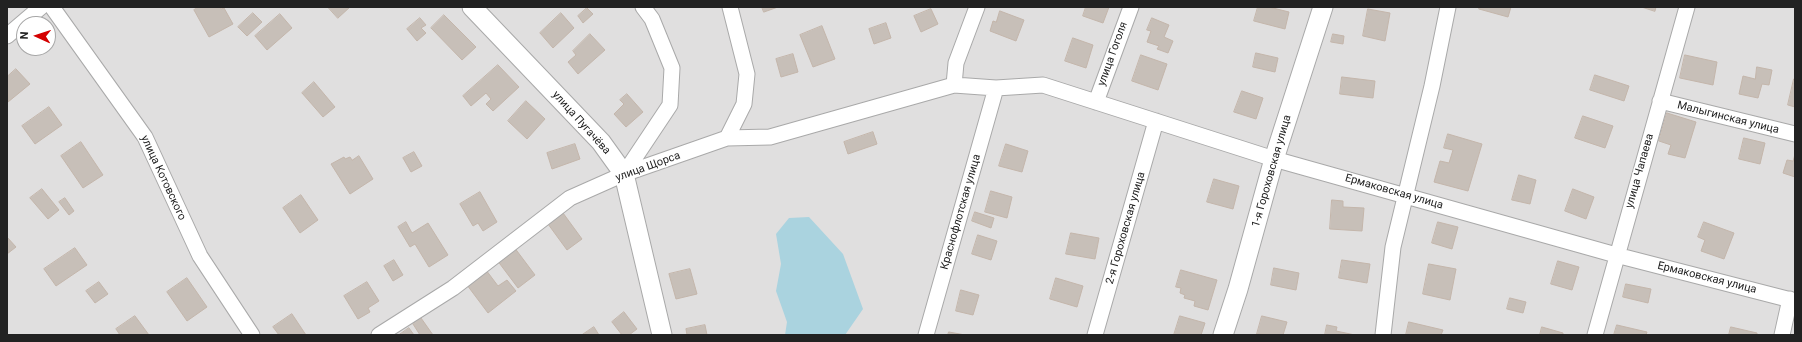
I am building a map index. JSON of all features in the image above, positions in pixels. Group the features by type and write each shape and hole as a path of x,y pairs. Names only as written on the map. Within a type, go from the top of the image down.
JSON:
{"street":[{"path":"7,36 41,7"},
{"name":"улица Котовского","path":"52,7 145,137 200,256 252,335"},
{"name":"улица Пугачёва","path":"472,7 601,142 624,174 662,335"},
{"path":"624,174 670,105 672,68 652,19 643,7"},
{"path":"727,138 744,104 747,74 730,7"},
{"path":"954,85 956,63 977,7"},
{"name":"улица Гоголя","path":"1096,102 1131,7"},
{"name":"1-я Гороховская улица","path":"1223,335 1238,289 1274,159 1323,7"},
{"path":"1383,335 1393,247 1432,86 1448,7"},
{"name":"улица Чапаева","path":"1595,335 1616,255 1687,7"},
{"name":"улица Щорса","path":"379,335 453,288 570,198 624,174 727,138 770,137 954,85 996,88"},
{"name":"Ермаковская улица","path":"996,88 1043,85 1274,159 1616,255 1792,300"},
{"name":"Краснофлотская улица","path":"926,335 996,88"},
{"name":"Малыгинская улица","path":"1660,101 1795,134"},
{"name":"2-я Гороховская улица","path":"1095,335 1156,121"},
{"path":"1782,335 1792,300"}],"shaded area":[{"path":"7,7 1795,7 1795,335 7,335"}],"water":[{"path":"809,217 843,254 863,309 845,335 785,335 787,322 776,291 781,264 776,234 789,218"}],"building":[{"path":"199,7 224,8 233,24 209,37 194,10"},
{"path":"328,7 350,7 338,18"},
{"path":"762,7 778,7 764,12"},
{"path":"1086,7 1109,7 1103,23 1083,16"},
{"path":"1258,7 1269,7 1289,12 1285,29 1254,21"},
{"path":"1480,7 1511,7 1508,17 1479,9"},
{"path":"1642,7 1656,7 1655,11"},
{"path":"587,8 593,14 583,23 578,16"},
{"path":"931,9 938,24 921,32 914,16"},
{"path":"1368,9 1390,13 1385,41 1363,36"},
{"path":"1000,11 1024,20 1016,41 990,31 993,21 996,22"},
{"path":"253,13 262,22 247,36 238,27"},
{"path":"561,13 574,28 553,48 540,33"},
{"path":"280,14 292,28 267,50 255,36"},
{"path":"444,15 476,47 462,60 431,28"},
{"path":"420,18 426,25 421,28 426,33 417,41 407,29"},
{"path":"1152,18 1169,25 1164,37 1173,41 1168,53 1157,49 1159,46 1147,42 1151,31 1147,30"},
{"path":"886,23 891,38 874,44 869,29"},
{"path":"822,26 835,59 813,67 800,35"},
{"path":"590,34 605,50 578,74 568,62 576,55 573,51"},
{"path":"1333,34 1344,36 1343,44 1331,42"},
{"path":"1073,38 1093,45 1086,68 1065,61"},
{"path":"1256,53 1278,58 1275,72 1253,67"},
{"path":"793,54 798,72 781,77 776,59"},
{"path":"1141,55 1167,64 1158,90 1132,81"},
{"path":"1685,55 1717,62 1713,85 1680,78"},
{"path":"498,65 519,87 493,111 486,104 491,99 486,93 471,106 463,96"},
{"path":"1757,67 1772,70 1769,85 1762,84 1758,98 1739,94 1743,76 1755,79"},
{"path":"16,69 30,84 8,102 7,77"},
{"path":"1595,75 1629,86 1624,101 1590,90"},
{"path":"1342,77 1375,81 1373,98 1340,94"},
{"path":"1795,79 1795,107 1788,105"},
{"path":"314,82 335,107 323,117 302,93"},
{"path":"1242,91 1263,98 1256,119 1234,112"},
{"path":"627,94 643,112 626,127 614,114 624,104 620,100"},
{"path":"526,101 545,119 527,139 508,121"},
{"path":"49,107 62,125 35,144 22,126"},
{"path":"1667,113 1696,122 1685,158 1668,154 1671,145 1659,141"},
{"path":"1583,116 1613,126 1605,148 1575,138"},
{"path":"873,132 877,144 848,154 844,142"},
{"path":"1448,134 1482,144 1468,191 1434,182 1440,161 1449,163 1453,150 1444,148"},
{"path":"1744,138 1765,143 1760,164 1739,159"},
{"path":"81,142 103,175 83,188 61,156"},
{"path":"575,144 580,159 552,169 547,153"},
{"path":"1006,144 1028,151 1022,172 999,166"},
{"path":"414,152 422,166 411,172 403,158"},
{"path":"1795,154 1795,177 1783,173 1787,160 1793,161"},
{"path":"359,156 373,179 350,194 331,164 344,157 345,159 350,157 352,160"},
{"path":"1519,175 1536,180 1530,204 1512,200"},
{"path":"1214,179 1239,186 1233,209 1207,202"},
{"path":"42,189 59,210 48,219 30,198"},
{"path":"1573,189 1594,197 1586,219 1565,211"},
{"path":"991,191 1012,197 1007,218 985,212"},
{"path":"480,192 497,222 483,231 478,223 473,226 460,204"},
{"path":"301,195 318,220 300,233 283,208"},
{"path":"65,198 74,211 69,215 59,202"},
{"path":"1332,200 1343,201 1343,207 1364,208 1362,231 1330,229"},
{"path":"975,212 994,218 991,228 972,221"},
{"path":"563,213 582,239 567,250 548,224"},
{"path":"406,222 412,233 428,223 448,255 429,267 415,244 410,247 398,227"},
{"path":"1438,222 1458,227 1452,249 1432,243"},
{"path":"1704,222 1734,233 1724,259 1701,251 1705,240 1698,237"},
{"path":"1071,233 1099,238 1095,259 1066,254"},
{"path":"978,235 997,241 991,260 972,254"},
{"path":"7,237 16,247 7,254"},
{"path":"514,247 535,275 518,288 497,260"},
{"path":"75,248 87,265 56,286 44,269"},
{"path":"394,260 403,275 393,281 384,266"},
{"path":"1342,260 1370,264 1367,283 1339,278"},
{"path":"1558,261 1579,267 1572,290 1551,284"},
{"path":"1429,264 1456,269 1450,300 1423,294"},
{"path":"1274,268 1299,273 1296,290 1271,285"},
{"path":"690,269 697,294 676,299 669,274"},
{"path":"486,270 498,286 507,280 516,291 488,313 467,285"},
{"path":"1181,270 1217,280 1208,310 1194,306 1195,301 1184,298 1185,295 1180,293 1181,288 1176,287"},
{"path":"187,278 207,307 187,321 167,292"},
{"path":"1056,278 1083,286 1077,307 1050,299"},
{"path":"99,282 108,294 95,303 86,291"},
{"path":"367,282 379,301 368,308 370,312 358,319 344,296"},
{"path":"1626,284 1651,289 1648,303 1623,297"},
{"path":"961,290 979,295 973,315 956,311"},
{"path":"1510,298 1526,302 1523,313 1507,309"},
{"path":"624,312 637,329 629,335 622,335 612,322"},
{"path":"292,314 306,335 279,335 273,327"},
{"path":"135,316 149,335 120,335 116,329"},
{"path":"1180,316 1205,323 1201,335 1174,335"},
{"path":"1262,316 1287,322 1283,335 1257,334"},
{"path":"421,318 433,335 420,335 413,324"},
{"path":"1409,322 1443,330 1441,335 1406,335"},
{"path":"705,325 707,335 687,335 686,329"},
{"path":"1327,325 1337,327 1336,331 1355,335 1325,335"},
{"path":"1617,325 1647,332 1646,335 1614,335"},
{"path":"594,327 599,335 582,335"},
{"path":"1542,327 1563,333 1563,335 1540,335"},
{"path":"1731,327 1757,333 1757,335 1729,335"},
{"path":"409,328 414,335 399,335"},
{"path":"949,332 965,335 948,335"}]}
